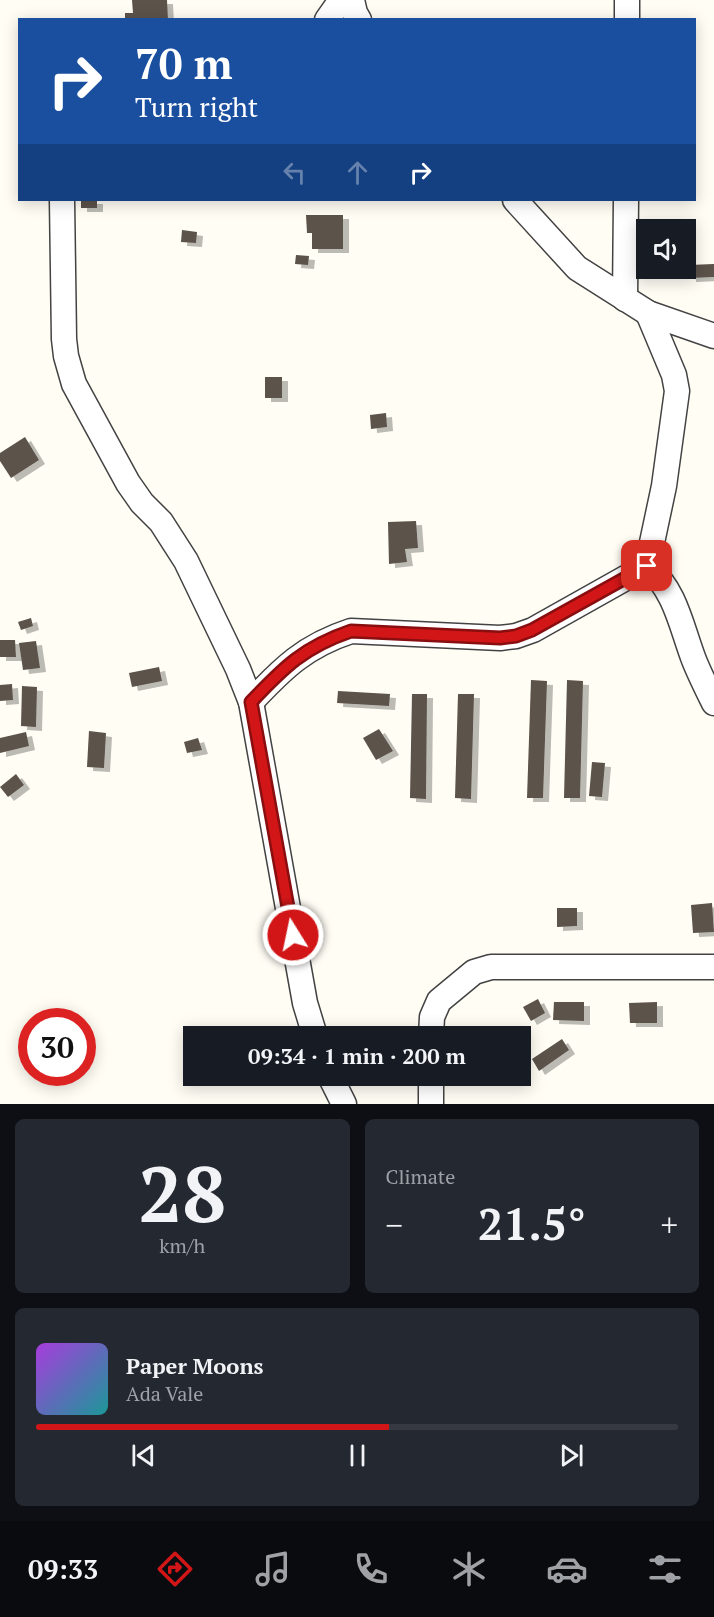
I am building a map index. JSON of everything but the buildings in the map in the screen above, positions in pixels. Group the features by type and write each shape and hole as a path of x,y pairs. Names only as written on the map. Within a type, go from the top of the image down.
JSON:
{"street":[{"path":"328,18 340,0"},
{"path":"352,0 358,18"},
{"path":"627,0 627,18"},
{"path":"62,201 64,339 74,384 128,483 142,503 161,522 186,561 238,669 251,702 305,1003 312,1026"},
{"path":"516,201 577,268 648,313 714,336"},
{"path":"626,201 626,299"},
{"path":"251,702 286,666 301,654 330,638 351,631 500,638 516,636 532,630 647,566 664,486 677,391 674,375 648,313"},
{"path":"647,566 659,576 672,599 695,662 714,703"},
{"path":"432,1026 432,1017 439,1001 474,972 491,967 714,967"},
{"path":"335,1086 344,1104"},
{"path":"431,1086 431,1104"}],"route":[{"path":"293,935 251,702 286,666 301,654 330,638 351,631 500,638 516,636 532,630 647,566"}]}
